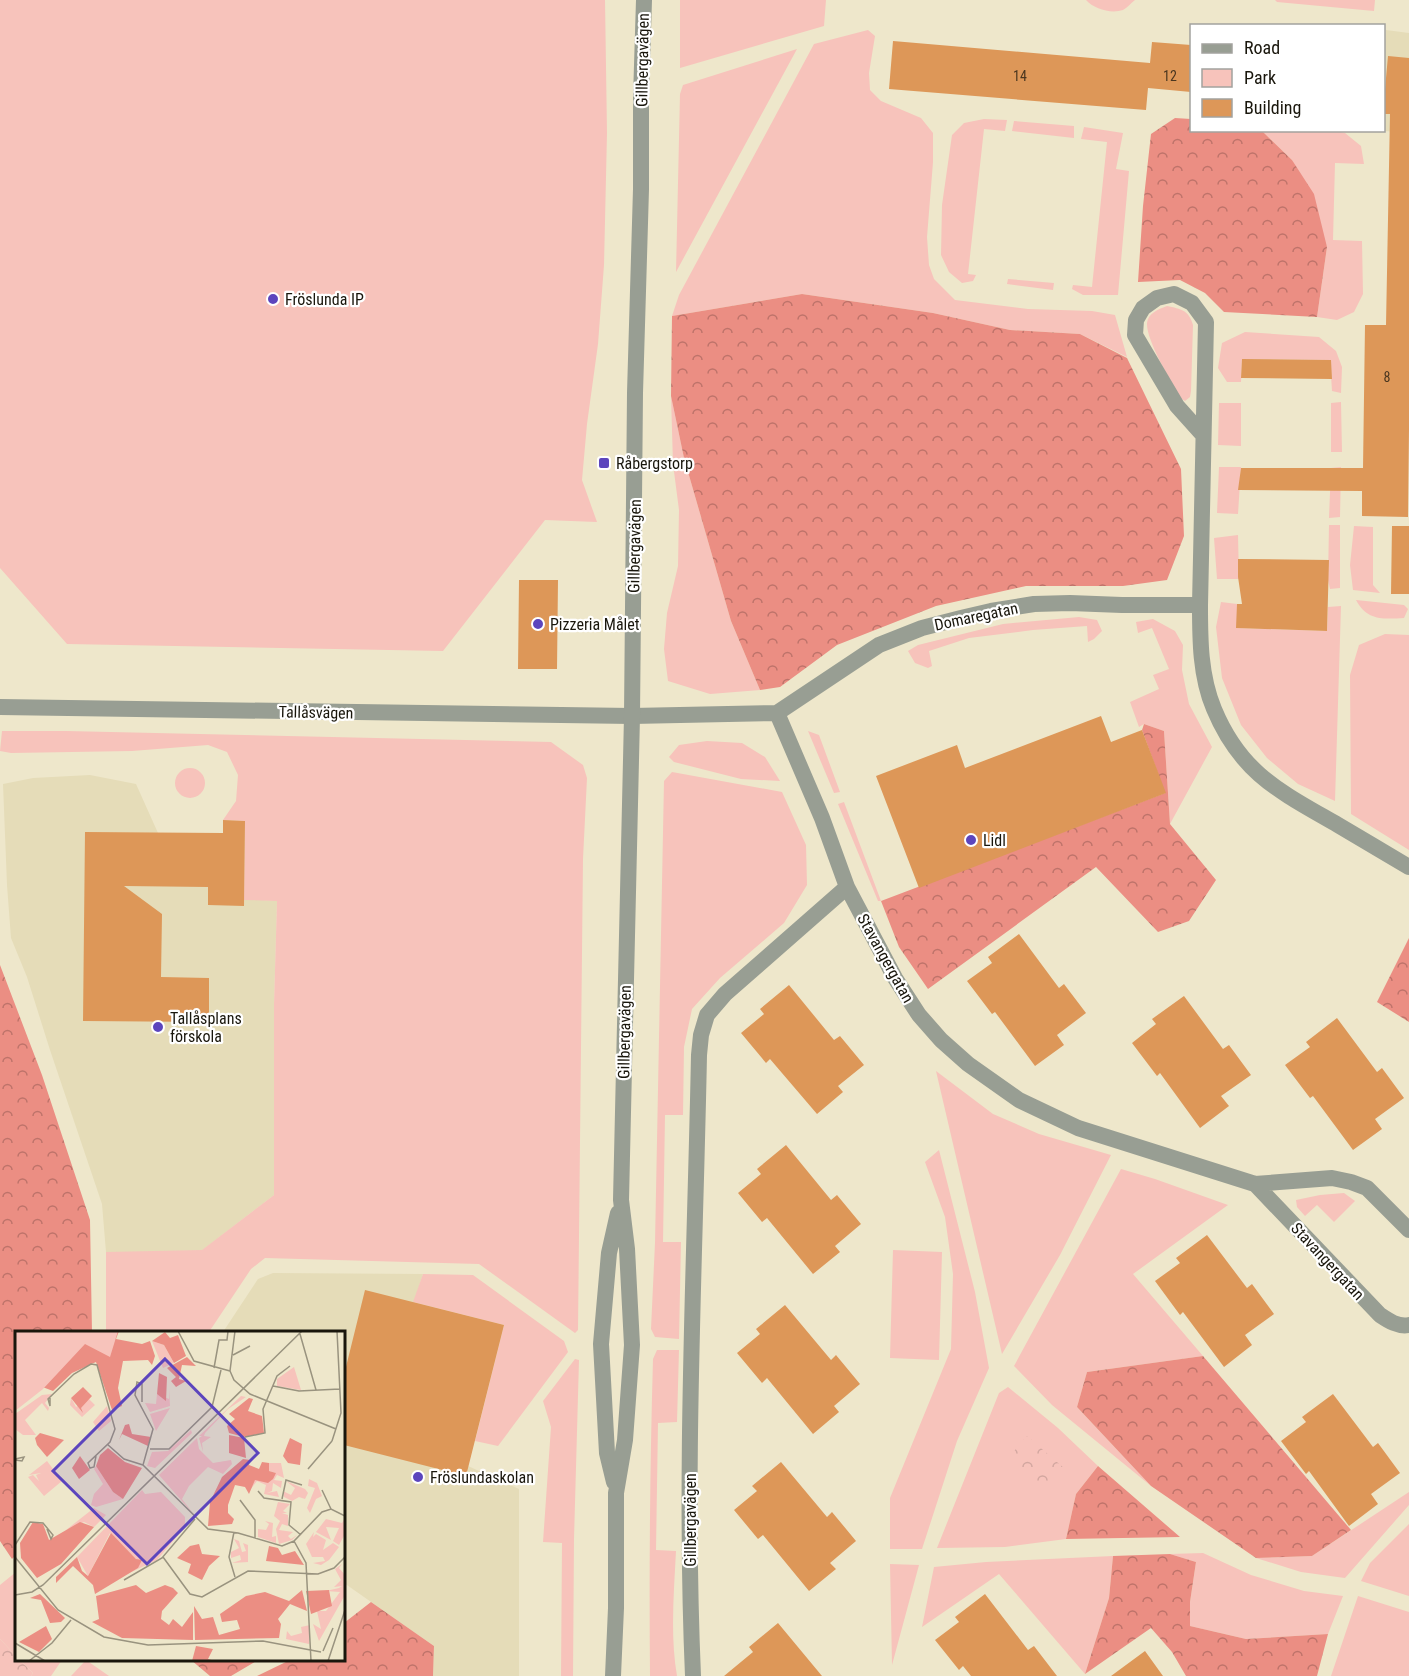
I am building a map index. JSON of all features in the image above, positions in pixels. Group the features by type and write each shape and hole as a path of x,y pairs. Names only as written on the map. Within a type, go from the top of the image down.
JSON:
{"street":[{"name":"Gillbergavägen","path":"614,1676 616,1493 625,1440 632,1345 627,1249 621,1200 644,0"},
{"path":"1203,435 1177,406 1135,335 1136,320 1143,308 1156,298 1174,294 1192,303 1206,322 1200,646 1205,680 1213,708 1240,756 1261,778 1287,796 1409,867"},
{"name":"Domaregatan","path":"777,713 879,645 922,628 961,618 1034,604 1200,605"},
{"name":"Tallåsvägen","path":"0,707 632,717"},
{"path":"632,717 777,713"},
{"name":"Stavangergatan","path":"777,713 822,818 847,887 894,978 919,1015 941,1040 968,1064 1019,1100 1078,1128 1255,1184 1332,1178 1351,1182 1366,1188 1409,1230"},
{"name":"Gillbergavägen","path":"693,1676 690,1608 689,1427 701,1035 707,1015 725,994 847,887"},
{"name":"Stavangergatan","path":"1255,1184 1380,1316 1391,1322 1404,1326 1409,1325"},
{"name":"Gillbergavägen","path":"616,1493 607,1453 601,1344 609,1253 621,1200"}],"shaded area":[{"path":"1386,30 1409,33 1409,132 1385,131"},
{"name":"Tallåsplans förskola","path":"90,775 136,784 158,833 223,833 223,820 245,821 244,899 277,901 274,1004 274,1195 200,1252 106,1252 102,1204 27,977 11,938 3,784 33,778"},
{"name":"Fröslundaskolan","path":"273,1273 423,1274 414,1302 504,1325 468,1466 519,1489 519,1676 433,1676 434,1646 345,1584 345,1331 224,1331 258,1279"}],"green space":[{"name":"Fröslunda IP","path":"0,0 605,0 607,133 604,265 598,344 582,480 597,522 545,520 443,651 67,644 0,568"},
{"path":"680,0 826,0 824,26 680,68"},
{"path":"1086,0 1135,0 1123,10 1108,11"},
{"path":"1275,0 1375,0 1374,11"},
{"path":"868,30 875,36 869,73 870,90 881,101 921,118 933,133 927,237 929,265 934,279 955,300 1028,309 1092,311 1115,315 1127,357 1080,334 1010,330 933,313 802,294 672,316 679,295 814,44"},
{"path":"797,49 676,272 680,94 683,85"},
{"path":"1175,118 1190,119 1190,132 1263,132 1292,160 1314,194 1327,247 1317,317 1224,312 1205,293 1180,280 1138,282 1151,134"},
{"path":"984,119 1007,120 1005,131 984,129 968,274 976,275 973,281 962,283 949,272 941,255 942,205 952,135 964,123"},
{"path":"1014,121 1074,126 1074,138 1012,131"},
{"path":"1084,127 1123,133 1116,169 1129,171 1118,295 1083,295 1072,289 1073,285 1092,287 1107,142 1081,139"},
{"path":"1263,132 1340,132 1345,133 1361,146 1364,164 1335,163 1333,240 1362,241 1363,294 1354,312 1337,320 1317,317 1327,247 1292,160"},
{"path":"1008,279 1054,283 1053,290 1007,284"},
{"path":"802,294 933,313 1010,330 1080,334 1127,358 1181,469 1184,536 1167,580 1123,586 1026,586 936,606 837,645 780,687 760,690 731,621 684,458 671,396 672,316"},
{"path":"1167,306 1184,311 1193,325 1191,391 1190,397 1185,401 1179,397 1165,371 1148,330 1149,317"},
{"path":"1245,332 1319,337 1336,351 1342,367 1341,393 1332,391 1330,360 1242,359 1241,382 1227,382 1218,368 1222,343"},
{"path":"671,396 684,458 731,621 760,690 710,694 668,681 664,649 667,613 678,566 679,510 673,464"},
{"path":"1341,402 1342,452 1331,452 1331,403"},
{"path":"1219,403 1241,403 1241,446 1218,445"},
{"path":"1219,467 1241,467 1238,514 1217,513"},
{"path":"1341,467 1340,517 1329,518 1331,468"},
{"path":"1329,525 1340,525 1340,588 1330,589 1328,580"},
{"path":"1354,526 1373,527 1373,585 1380,593 1353,590 1350,565"},
{"path":"1238,535 1239,579 1217,579 1214,538"},
{"path":"1356,600 1404,605 1408,609 1404,618 1376,617 1365,612"},
{"path":"1221,602 1237,604 1237,628 1327,631 1328,607 1341,606 1335,801 1298,784 1267,758 1241,725 1222,678 1216,627"},
{"path":"1079,617 1097,620 1102,631 1088,642 1087,626 969,638 929,651 932,666 928,668 915,663 908,651 918,645 1003,624"},
{"path":"1153,619 1175,631 1183,645 1182,670 1189,704 1212,747 1170,824 1164,731 1144,724 1139,727 1130,702 1159,689 1153,675 1169,669 1152,628 1138,633 1136,622"},
{"path":"1385,634 1409,635 1409,850 1351,814 1350,675 1359,645"},
{"path":"1144,724 1164,731 1170,824 1216,880 1189,921 1158,932 1096,867 928,989 899,947 881,901 1165,793 1142,730"},
{"path":"2,731 551,742 583,765 587,778 583,859 578,1330 575,1333 479,1264 265,1258 251,1269 210,1331 106,1331 106,1252 202,1250 274,1195 274,1004 277,901 244,900 245,821 223,820 236,801 238,775 227,752 208,745 132,751 11,753 0,751"},
{"path":"808,731 819,735 840,792 834,793"},
{"path":"707,741 742,743 765,757 780,781 741,779 674,762 669,757 679,745"},
{"path":"190,768 196,769 204,777 204,789 196,797 190,798 184,797 176,789 175,783 176,777 184,769"},
{"path":"672,772 782,792 806,845 807,885 784,923 720,978 692,1009 684,1047 683,1115 665,1115 663,1242 681,1242 679,1339 655,1337 651,1329 655,1243 664,781"},
{"path":"844,802 881,901 878,901 838,804"},
{"path":"1409,938 1409,1022 1377,1002"},
{"path":"0,965 42,1075 90,1220 92,1331 15,1331 15,1556 12,1559 0,1541"},
{"path":"936,1071 993,1114 1039,1134 1111,1155 1060,1255 1002,1354"},
{"path":"939,1150 975,1292 989,1368 957,1441 922,1549 890,1549 890,1498 951,1349 953,1274 945,1217 925,1162"},
{"path":"1121,1169 1228,1205 1133,1274 1203,1356 1087,1372 1077,1407 1151,1486 1052,1405 1014,1366"},
{"path":"1344,1193 1355,1201 1334,1222 1317,1205 1305,1216 1297,1207 1296,1200"},
{"path":"893,1250 942,1252 939,1360 890,1358"},
{"path":"423,1274 473,1275 564,1341 568,1352 498,1446 475,1441 504,1325 413,1302"},
{"path":"657,1350 679,1350 677,1422 658,1423 656,1550 676,1551 673,1629 677,1676 650,1676 652,1399 653,1359"},
{"path":"1203,1356 1351,1530 1312,1556 1256,1558 1151,1486 1077,1407 1087,1372"},
{"path":"575,1359 579,1360 573,1676 561,1676 562,1543 543,1542 551,1427 543,1401"},
{"path":"1008,1387 1058,1428 1098,1466 1076,1494 1066,1539 1005,1547 937,1548 999,1393"},
{"path":"1027,1436 1065,1469 1046,1491 1008,1458"},
{"path":"1098,1466 1180,1537 1066,1539 1076,1494"},
{"path":"1409,1492 1409,1505 1345,1578 1301,1572 1256,1558 1312,1556"},
{"path":"1409,1524 1409,1596 1361,1581 1370,1563"},
{"path":"1203,1553 1251,1575 1304,1591 1343,1596 1328,1634 1246,1639 1190,1626 1190,1602 1196,1562 1170,1554"},
{"path":"1170,1554 1196,1562 1190,1602 1190,1626 1246,1639 1328,1634 1317,1676 1186,1676 1172,1652 1151,1628 1085,1674 1109,1598 1113,1556"},
{"path":"1113,1556 1109,1598 1085,1674 999,1574 922,1627 934,1567 986,1562"},
{"path":"890,1564 919,1565 892,1665"},
{"path":"15,1573 15,1655 0,1639 0,1585"},
{"path":"1358,1596 1409,1612 1409,1676 1331,1676"},
{"path":"371,1602 434,1646 433,1676 257,1676 288,1661 345,1661 345,1622"},
{"path":"0,1639 15,1655 15,1661 21,1661 33,1673 31,1676 0,1676"},
{"path":"21,1661 61,1661 51,1676 31,1676 33,1673"},
{"path":"87,1661 109,1676 71,1676"},
{"path":"192,1661 256,1661 231,1676 210,1676"}],"building":[{"path":"893,41 1150,63 1152,42 1190,45 1190,92 1148,88 1146,110 889,89"},
{"path":"1388,56 1409,58 1408,517 1362,516 1362,491 1238,490 1241,468 1363,468 1365,325 1386,325 1390,114 1385,114"},
{"path":"1242,359 1331,360 1332,379 1241,378"},
{"path":"1392,526 1409,526 1409,594 1391,594"},
{"path":"1238,559 1329,560 1327,631 1236,628 1237,604 1242,604"},
{"name":"Pizzeria Målet","path":"519,580 558,580 557,669 518,669"},
{"name":"Lidl","path":"1101,716 1111,742 1142,730 1166,793 919,888 876,776 957,745 965,768"},
{"path":"223,820 245,821 244,906 208,905 208,887 124,886 162,914 161,977 209,978 209,1022 83,1021 85,832 223,833"},
{"path":"1019,934 1059,988 1064,984 1086,1013 1057,1035 1064,1045 1035,1066 995,1012 992,1014 967,981 992,963 988,957"},
{"path":"789,985 834,1040 840,1036 864,1065 838,1086 843,1092 817,1114 770,1059 766,1063 741,1033 764,1014 760,1009"},
{"path":"1184,996 1223,1049 1229,1045 1251,1075 1221,1096 1229,1106 1200,1128 1160,1073 1157,1076 1132,1043 1156,1024 1152,1019"},
{"path":"1337,1018 1377,1072 1382,1068 1404,1098 1375,1119 1382,1129 1353,1150 1313,1096 1310,1098 1285,1065 1310,1047 1306,1042"},
{"path":"786,1145 831,1200 837,1195 861,1224 835,1246 840,1252 813,1274 767,1218 762,1222 738,1193 761,1174 757,1169"},
{"path":"1207,1235 1247,1288 1252,1284 1274,1314 1245,1335 1252,1345 1224,1367 1183,1312 1180,1315 1155,1281 1180,1263 1176,1258"},
{"path":"365,1290 504,1325 466,1476 345,1445 345,1371"},
{"path":"785,1305 831,1360 836,1355 860,1384 834,1406 839,1412 813,1434 767,1378 762,1383 737,1353 760,1334 756,1329"},
{"path":"1333,1394 1373,1447 1378,1443 1400,1473 1371,1494 1378,1504 1349,1526 1309,1471 1306,1474 1281,1441 1306,1422 1302,1417"},
{"path":"781,1462 827,1517 832,1512 856,1541 830,1563 836,1569 809,1591 763,1535 758,1539 734,1510 757,1491 752,1486"},
{"path":"985,1594 1028,1650 1034,1646 1057,1676 971,1676 963,1666 959,1670 935,1640 959,1622 955,1617"},
{"path":"778,1623 822,1676 724,1676 753,1652 749,1647"},
{"path":"1145,1651 1163,1676 1111,1676"}],"place":[{"name":"Fröslunda IP","path":"273,299"},
{"name":"Råbergstorp","path":"604,463"},
{"name":"Pizzeria Målet","path":"538,624"},
{"name":"Lidl","path":"971,840"},
{"name":"Tallåsplans förskola","path":"158,1027"},
{"name":"Fröslundaskolan","path":"418,1477"}]}
